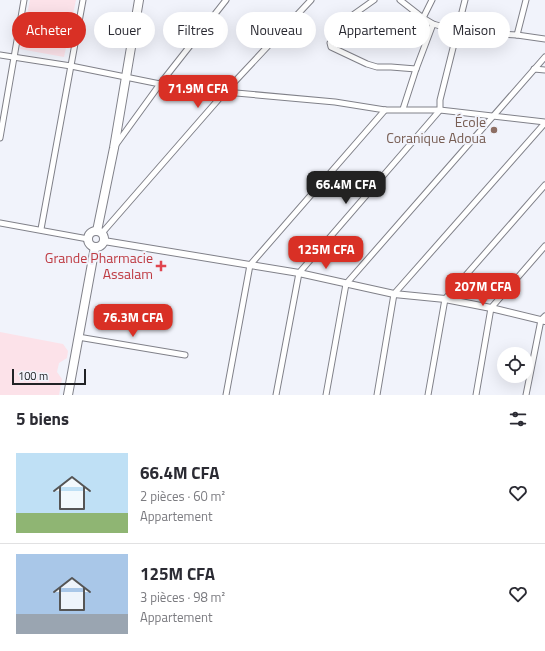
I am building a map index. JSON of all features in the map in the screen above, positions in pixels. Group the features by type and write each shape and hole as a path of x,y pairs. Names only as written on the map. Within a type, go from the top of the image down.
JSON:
{"main road":[{"path":"94,247 99,246 139,0"},
{"path":"94,247 89,243 88,239 90,234 101,235"},
{"path":"68,395 94,247"}],"street":[{"path":"0,138 24,0"},
{"path":"41,229 83,0"},
{"path":"114,148 160,84 226,0"},
{"path":"311,0 225,92 101,235 250,265 299,273 394,294 445,299 544,319 526,395"},
{"path":"374,0 350,17 330,43 331,46 367,64 377,67 416,69"},
{"path":"400,0 415,12"},
{"path":"426,12 432,0"},
{"path":"463,12 466,0"},
{"path":"517,35 526,0"},
{"path":"430,22 438,25"},
{"path":"403,109 433,24"},
{"path":"510,35 545,39"},
{"path":"276,395 299,273 440,110 440,100 454,48"},
{"path":"0,55 71,66 160,84 225,92 335,102 385,110 440,110 545,122"},
{"path":"326,395 346,284 545,57"},
{"path":"534,69 545,70"},
{"path":"226,395 250,265 385,110"},
{"path":"377,395 394,294 545,122"},
{"path":"428,395 445,299 545,185"},
{"path":"0,223 41,229 88,239"},
{"path":"476,395 491,308 545,246"},
{"path":"78,337 185,355"}],"shaded area":[{"path":"30,0 76,0 73,12 28,12"},
{"path":"20,48 66,48 64,57"},
{"path":"0,332 63,344 68,351 67,358 59,363 57,372 62,379 59,395 0,395"}],"place":[{"name":"École Coranique Adoua","path":"494,130"},
{"name":"Grande Pharmacie Assalam","path":"161,266"}]}
